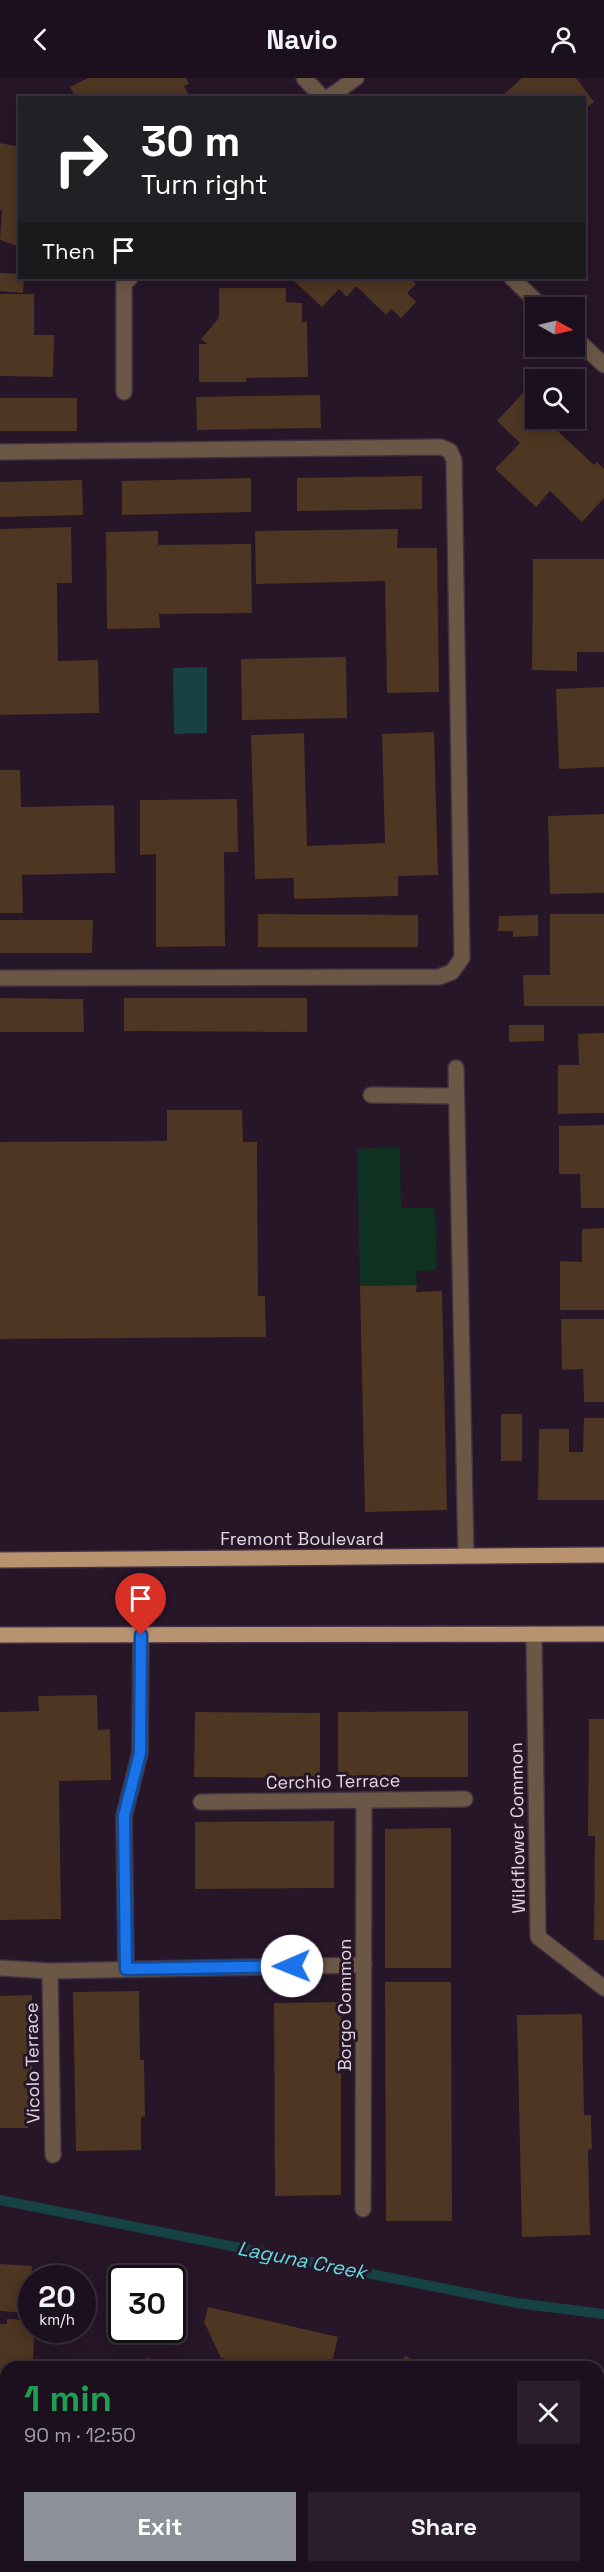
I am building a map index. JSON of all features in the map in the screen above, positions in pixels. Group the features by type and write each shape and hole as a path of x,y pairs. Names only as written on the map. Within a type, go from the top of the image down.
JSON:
{"main road":[{"name":"Fremont Boulevard","path":"0,1560 604,1555"},
{"path":"0,1635 604,1634"}],"street":[{"path":"304,78 321,96"},
{"path":"331,96 356,78"},
{"path":"124,392 124,283 129,279"},
{"path":"513,279 532,297"},
{"path":"585,348 604,366"},
{"path":"0,452 441,447 450,451 454,460 462,958 452,972 439,977 0,978"},
{"path":"456,1068 466,1556"},
{"path":"371,1095 456,1096"},
{"name":"Wildflower Common","path":"534,1634 538,1937 604,1988"},
{"path":"126,1969 124,1816 140,1753 141,1635"},
{"name":"Cerchio Terrace","path":"201,1802 465,1799"},
{"name":"Borgo Common","path":"363,2210 364,1800"},
{"path":"0,1968 50,1971 363,1965"},
{"name":"Vicolo Terrace","path":"50,1971 53,2155"}],"shaded area":[{"path":"207,667 207,733 174,734 173,668"},
{"path":"400,1147 401,1208 435,1208 437,1270 416,1271 417,1285 360,1286 357,1149"}],"building":[{"path":"88,78 186,78 189,84 184,86 189,96 75,96 70,87"},
{"path":"522,78 576,78 594,102 586,108 586,96 502,96"},
{"path":"0,143 18,147 18,246 0,240 2,210 0,210"},
{"path":"0,273 18,274 18,279 24,279 23,293 0,291"},
{"path":"292,279 410,279 416,284 407,293 416,302 401,318 391,309 386,315 356,286 347,297 339,289 322,307"},
{"path":"219,288 286,288 286,302 302,303 302,322 307,322 308,377 246,378 246,382 199,382 199,344 207,344 201,339 219,318"},
{"path":"0,294 34,294 34,335 54,335 53,377 0,376"},
{"path":"524,392 525,429 555,429 594,465 597,462 604,469 604,498 582,522 550,491 536,507 495,469 520,443 497,421"},
{"path":"320,395 321,428 197,430 196,397"},
{"path":"0,398 77,398 77,431 0,431"},
{"path":"422,476 422,509 297,511 297,478"},
{"path":"251,478 251,512 122,515 122,481"},
{"path":"82,480 83,515 0,517 0,482"},
{"path":"71,527 72,583 57,583 58,661 98,660 99,713 0,715 0,529"},
{"path":"398,529 397,548 437,548 439,692 387,693 385,581 256,584 255,531"},
{"path":"158,531 158,545 251,544 252,613 159,614 160,628 107,629 106,532"},
{"path":"533,559 604,559 604,652 577,652 577,671 532,670"},
{"path":"346,657 347,718 242,720 241,659"},
{"path":"604,687 604,767 559,769 556,689"},
{"path":"434,732 438,875 398,876 398,896 294,899 294,878 255,879 251,735 304,733 307,846 385,843 382,734"},
{"path":"0,770 20,770 21,807 114,805 115,873 22,875 23,913 0,913"},
{"path":"237,799 238,852 224,852 225,946 156,947 156,854 140,855 140,800"},
{"path":"604,814 604,893 550,894 548,816"},
{"path":"258,914 418,915 418,947 258,947"},
{"path":"550,914 604,914 604,1006 524,1006 523,975 550,975"},
{"path":"538,915 538,936 513,937 513,931 498,931 499,916"},
{"path":"0,920 93,920 92,953 0,953"},
{"path":"0,998 83,999 84,1032 0,1032"},
{"path":"124,998 307,998 307,1032 124,1031"},
{"path":"509,1025 544,1025 544,1041 509,1042"},
{"path":"604,1033 604,1113 558,1114 558,1065 579,1065 578,1034"},
{"path":"167,1110 242,1110 243,1142 257,1142 258,1296 265,1296 266,1337 0,1339 0,1142 167,1141"},
{"path":"604,1125 604,1208 581,1208 580,1174 559,1174 559,1126"},
{"path":"604,1228 604,1310 560,1310 560,1261 582,1262 582,1229"},
{"path":"417,1285 416,1292 442,1291 447,1510 365,1512 360,1286"},
{"path":"561,1319 604,1319 604,1402 584,1402 583,1369 562,1370"},
{"path":"501,1414 522,1414 522,1461 501,1461"},
{"path":"584,1418 604,1418 604,1500 538,1500 539,1429 569,1429 569,1452 583,1452"},
{"path":"97,1695 98,1730 110,1729 111,1780 59,1781 61,1919 0,1920 0,1712 39,1711 38,1696"},
{"path":"468,1711 468,1777 338,1777 338,1712"},
{"path":"195,1712 320,1713 320,1778 194,1777"},
{"path":"589,1719 604,1719 604,1940 594,1940 595,1836 588,1836"},
{"path":"334,1821 334,1888 195,1889 195,1822"},
{"path":"451,1828 451,1968 385,1968 385,1829"},
{"path":"385,1982 451,1982 452,2221 386,2221"},
{"path":"139,1991 140,2060 144,2060 145,2116 141,2117 141,2150 76,2151 73,1992"},
{"path":"32,1995 31,2020 28,2020 28,2029 32,2029 32,2080 28,2080 27,2090 32,2090 28,2128 0,2128 0,1996"},
{"path":"341,2002 341,2195 275,2196 274,2003"},
{"path":"582,2014 584,2115 591,2115 592,2149 588,2150 590,2235 522,2237 517,2015"},
{"path":"0,2264 18,2265 18,2312 0,2311"},
{"path":"208,2307 338,2337 332,2361 237,2361 221,2358 204,2322"},
{"path":"7,2319 18,2319 18,2343 34,2343 33,2361 0,2361 0,2324 7,2324"},
{"path":"406,2356 415,2361 400,2361"}],"waterway":[{"name":"Laguna Creek","path":"0,2200 517,2303 604,2314"}],"route":[{"path":"141,1635 140,1753 124,1816 126,1969 292,1966"}]}
